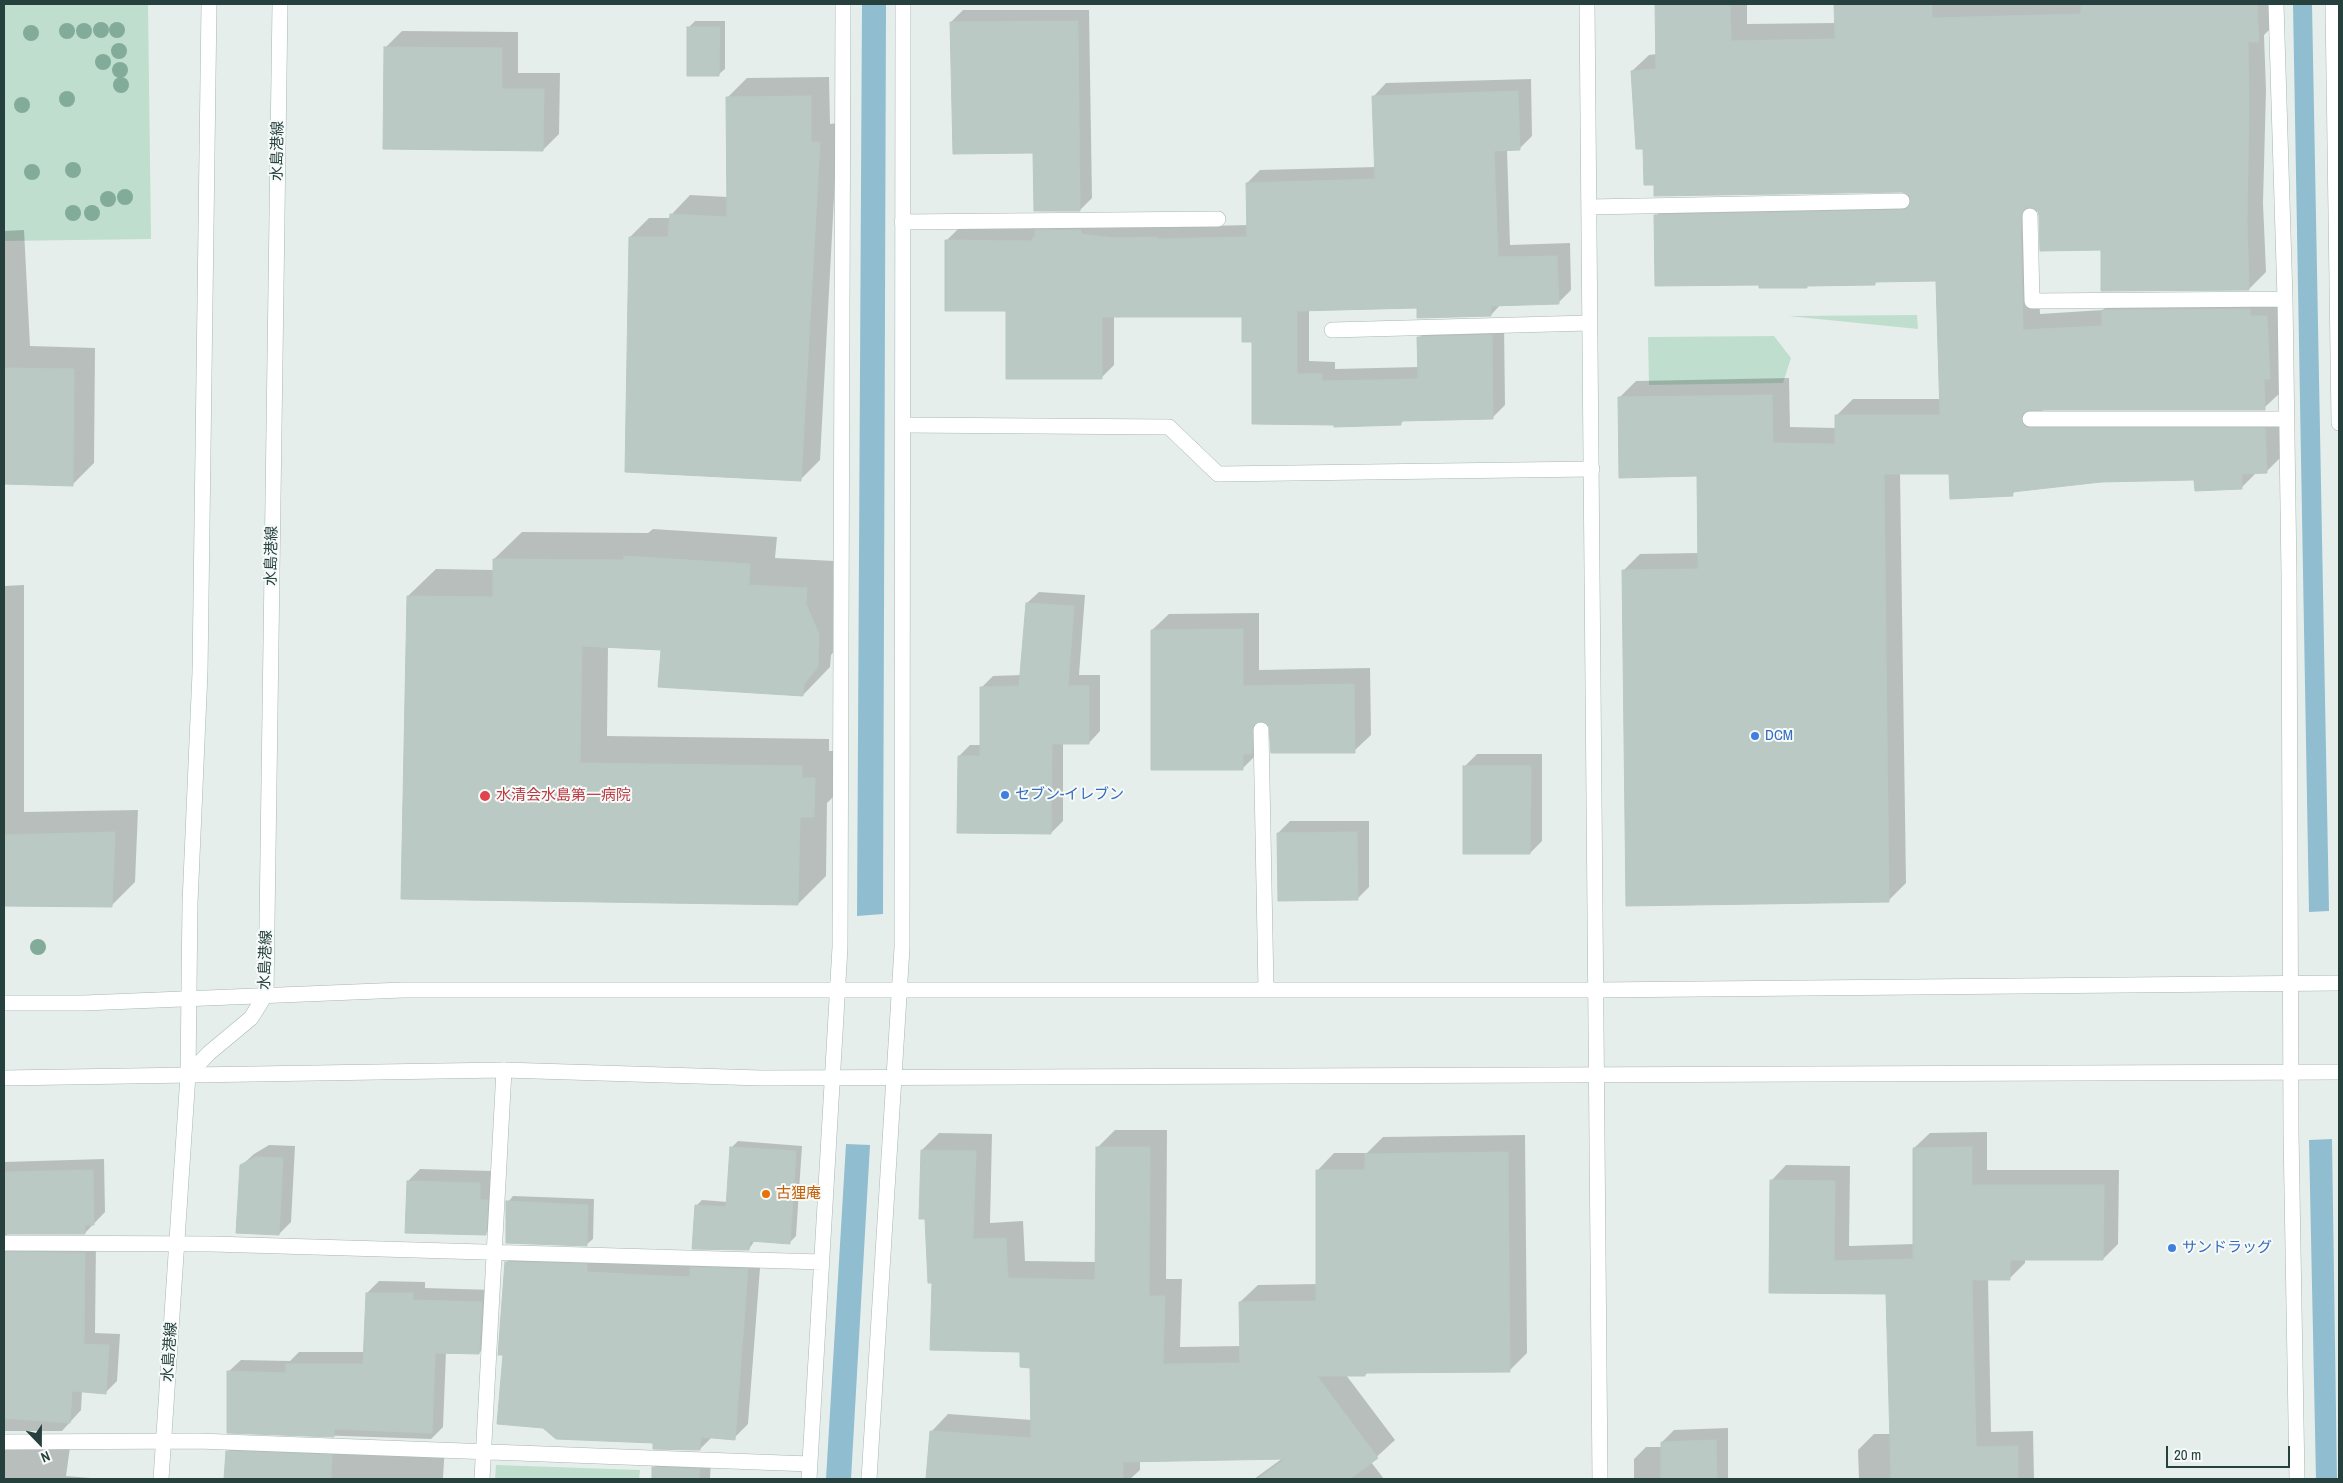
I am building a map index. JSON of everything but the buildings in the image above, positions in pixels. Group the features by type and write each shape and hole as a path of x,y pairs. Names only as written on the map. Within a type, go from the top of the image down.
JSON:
{"street":[{"name":"水島港線","path":"162,1479 188,1075 190,903 200,672 209,4"},
{"name":"水島港線","path":"188,1075 209,1053 251,1018 266,994 280,4"},
{"path":"809,1479 840,947 843,4"},
{"path":"869,1479 902,938 903,4"},
{"path":"1587,4 1600,1479"},
{"path":"2276,4 2285,299 2291,1072 2297,1479"},
{"path":"2333,4 2339,423"},
{"path":"1589,207 1902,201"},
{"path":"2030,216 2032,301 2285,299"},
{"path":"902,222 1218,219"},
{"path":"1332,330 1589,323"},
{"path":"2030,419 2286,419"},
{"path":"903,425 1169,427 1218,474 1592,469"},
{"path":"1261,730 1266,989"},
{"path":"4,1003 84,1003 266,994 403,990 837,988 899,990 1596,990 2339,983"},
{"path":"4,1078 504,1070 761,1078 2339,1072"},
{"path":"482,1479 504,1070"},
{"path":"4,1243 177,1244 822,1262"},
{"path":"4,1442 164,1440 810,1464"}],"green space":[{"path":"4,4 148,4 151,239 4,241"},
{"path":"1917,315 1918,329 1788,316"},
{"path":"1774,336 1791,358 1783,383 1649,385 1648,337"},
{"path":"496,1465 640,1470 639,1479 495,1479"}],"water":[{"path":"862,4 886,4 883,914 857,916"},
{"path":"2293,4 2312,4 2329,911 2309,912"},
{"path":"2332,1139 2337,1479 2316,1479 2309,1140"},
{"path":"846,1144 870,1145 851,1479 826,1479"}],"place":[{"name":"DCM","path":"1755,736"},
{"name":"セブン-イレブン","path":"1005,795"},
{"name":"水清会水島第一病院","path":"485,796"},
{"name":"古狸庵","path":"766,1194"},
{"name":"サンドラッグ","path":"2172,1248"}]}
